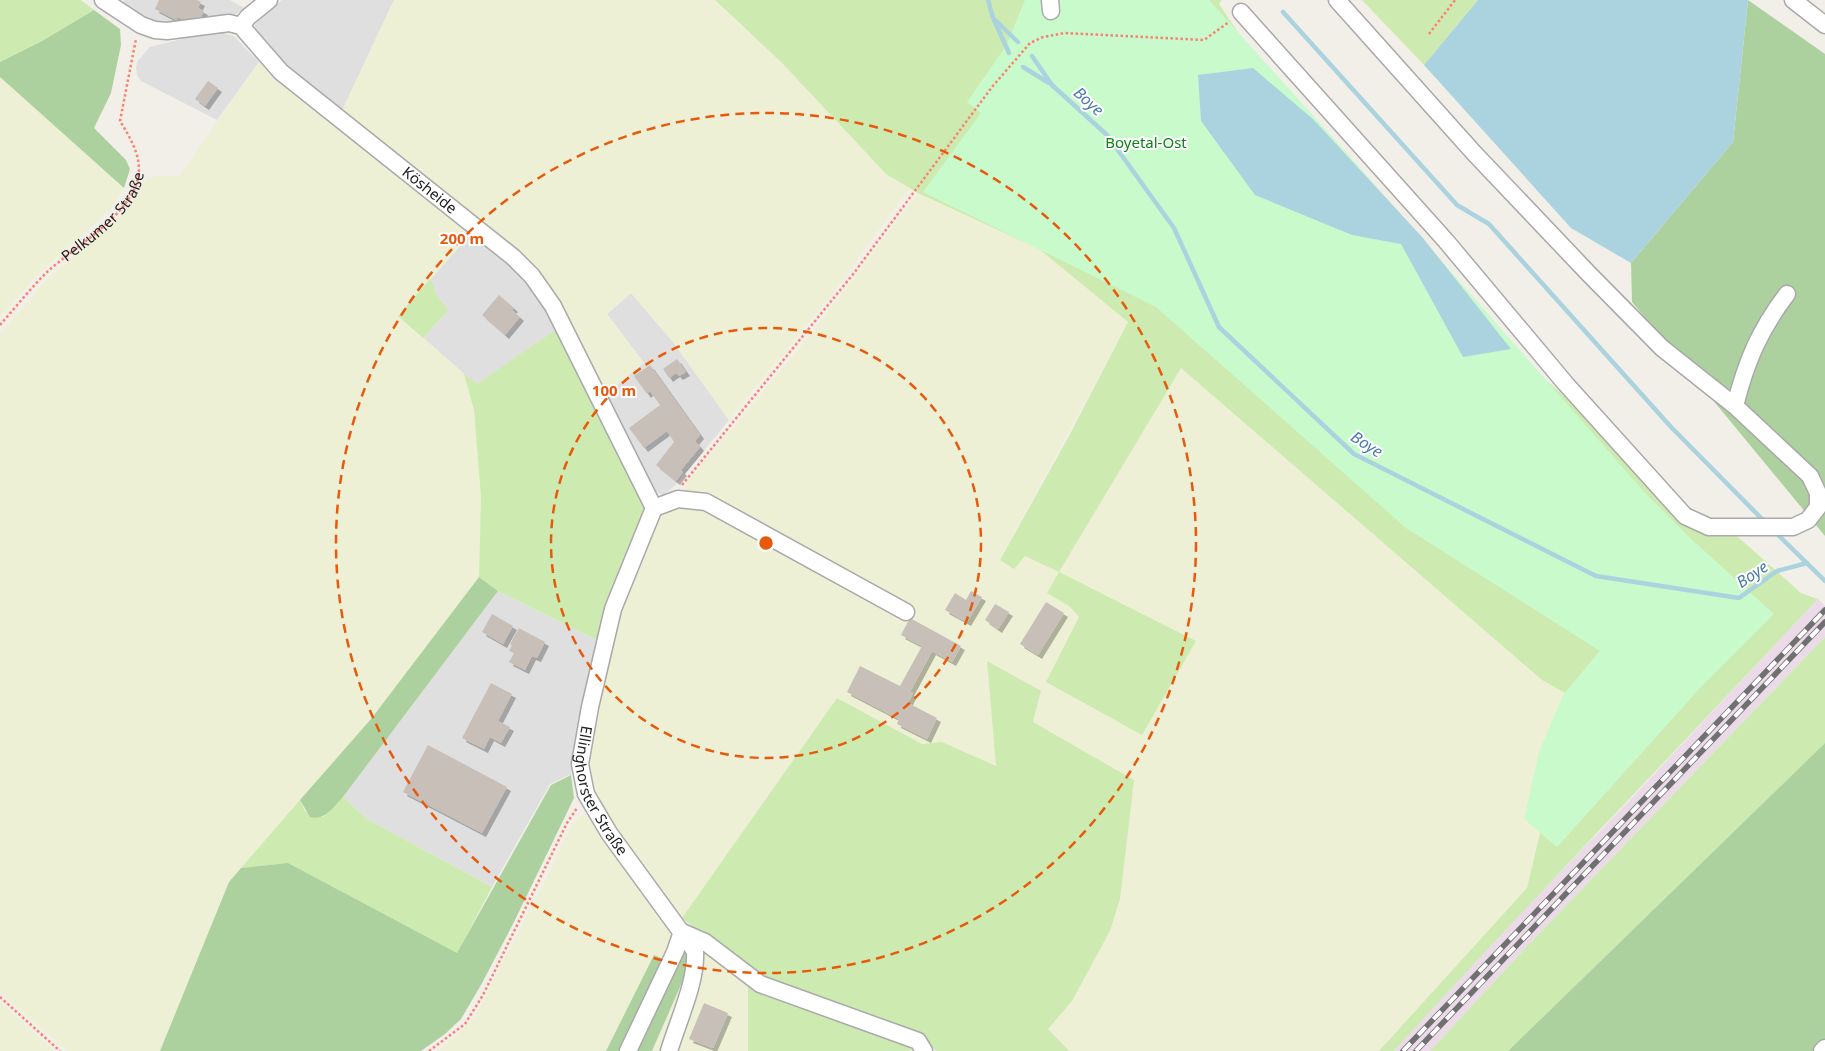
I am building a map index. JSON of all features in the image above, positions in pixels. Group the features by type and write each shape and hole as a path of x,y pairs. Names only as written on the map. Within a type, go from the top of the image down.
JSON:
{"street":[{"path":"103,0 141,25 167,31 211,24 229,23 241,26 248,17 268,0"},
{"path":"1241,12 1446,241 1565,383 1685,516 1709,527 1793,528 1808,520 1818,507 1818,493 1810,476 1735,406 1662,348 1474,153 1337,0"},
{"path":"1793,0 1825,25"},
{"name":"Kösheide","path":"241,26 281,72 506,251 532,276 553,306 661,505"},
{"path":"1735,406 1746,366 1761,331 1787,294"},
{"path":"661,505 688,499 706,502 906,612"},
{"name":"Ellinghorster Straße","path":"661,505 613,609 590,707 580,764 586,794 609,833 695,951 696,966 669,1051"},
{"path":"628,1051 675,952 682,932 705,942 760,984 918,1040 924,1051"},
{"path":"1822,1051 1825,1048"}],"path":[{"path":"1429,34 1455,0"},
{"name":"Pelkumer Straße","path":"0,325 45,274 127,202 137,182 139,166 134,144 120,121 141,25"},
{"path":"661,505 854,273 992,87 1030,43 1043,36 1065,33 1204,40"},
{"path":"429,1051 464,1024 483,995 567,823 586,794"},
{"path":"0,997 60,1051"}],"shaded area":[{"path":"124,0 230,0 244,8 237,14 220,19 154,24 121,5"},
{"path":"282,0 394,0 340,115 284,70 255,32 255,20"},
{"path":"223,33 234,36 259,62 217,120 141,81 138,77 137,62 150,47 185,38"},
{"path":"472,232 511,264 531,284 558,328 477,385 423,338 449,310 437,296 431,278"},
{"path":"631,293 673,342 729,420 677,484 663,495 652,490 603,396 644,363 607,314"},
{"path":"498,591 601,642 571,774 550,784 492,887 367,819 343,797"},
{"path":"1818,599 1825,606 1825,637 1530,943 1430,1051 1394,1051 1490,945 1629,801"}],"green space":[{"path":"0,0 81,0 94,10 42,41 0,62"},
{"path":"394,0 715,0 783,64 886,174 910,188 832,294 729,420 673,342 631,293 607,314 644,363 603,396 551,293 340,115"},
{"name":"Boyetal-Ost","path":"715,0 1222,0 1219,4 1258,62 1511,349 1703,520 1737,536 1801,593 1818,599 1394,1051 1379,1051 1527,888 1572,697 1542,680 1181,368 1059,572 1025,556 1014,569 1000,560 1069,436 1128,322 1039,249 918,193 886,174 783,64"},
{"name":"Boyetal-Ost","path":"1025,0 1209,0 1346,152 1646,494 1690,538 1774,614 1701,687 1557,847 1524,819 1539,752 1563,695 1600,651 1406,528 1156,307 923,192 981,113 967,102 1006,46"},
{"path":"1362,0 1478,0 1424,65"},
{"path":"1748,0 1825,54 1825,536 1632,302 1631,263 1733,142"},
{"path":"94,10 120,29 121,45 111,93 94,128 126,160 130,169 124,188 0,77 0,62 42,41"},
{"path":"259,62 274,79 472,232 399,316 464,374 474,410 481,497 479,577 371,719 229,882 160,1051 67,1051 0,992 0,334 48,278 127,211 147,178 179,176"},
{"path":"0,77 124,188 110,210 36,276 0,318"},
{"path":"918,193 1039,249 1128,322 1000,559 1025,556 1059,572 1181,368 1542,680 1572,697 1527,888 1379,1051 1069,1051 1048,1030 1072,1001 1110,931 1120,899 1134,780 1033,722 1041,696 987,662 996,766 942,742 922,744 837,698 682,918 599,805 590,782 587,765 593,725 614,633 627,592 659,520 686,492 683,489 684,486 811,334","holes":["1069,606 1195,641 1079,617"]},
{"path":"431,278 437,296 449,310 423,338 398,316"},
{"path":"558,328 646,509 601,642 498,591 479,577 481,497 474,410 464,374 477,384"},
{"path":"1059,572 1196,641 1142,735 1046,682 1079,617 1069,606 1047,593"},
{"path":"479,577 498,591 343,797 324,815 315,818 310,817 300,800 371,719"},
{"path":"1825,637 1825,743 1508,1051 1430,1051 1530,943"},
{"path":"987,661 1041,691 1033,722 1134,780 1120,899 1110,931 1072,1001 1048,1029 1069,1051 936,1051 929,1043 903,1029 753,974 682,918 837,698 922,744 942,742 996,766"},
{"path":"1825,743 1825,1051 1508,1051"},
{"path":"571,775 574,798 481,985 461,1019 445,1034 421,1051 160,1051 229,882 241,868 288,863 457,953 551,785"},
{"path":"343,797 367,819 492,887 457,954 288,863 241,868 300,800 305,811 323,817"},
{"path":"588,815 594,821 673,933 663,959 654,956 606,1051 439,1051 474,1018 548,875 564,839 576,819"},
{"path":"703,949 748,984 748,1051 652,1051 687,971 688,953 685,951"},
{"path":"685,951 688,953 687,971 652,1051 606,1051 654,955 673,963 679,952"},
{"path":"748,984 906,1044 912,1051 748,1051"},
{"path":"0,1002 4,1006 55,1051 0,1051"}],"water":[{"path":"1478,0 1748,0 1733,142 1631,263 1571,228 1424,65"},
{"path":"1253,68 1314,120 1423,238 1511,349 1463,357 1401,244 1352,235 1255,195 1201,121 1198,75"}],"building":[{"path":"159,0 197,0 201,2 198,8 204,11 199,20 194,17 190,24 178,17 176,20 155,9"},
{"path":"208,81 218,88 205,106 195,99"},
{"path":"499,295 514,308 512,310 520,317 505,335 482,315"},
{"path":"677,359 686,372 679,376 676,373 669,378 663,369"},
{"path":"650,365 700,435 695,441 700,447 681,470 683,472 676,481 656,465 674,442 667,431 644,448 629,428 660,405 650,391 647,394 634,376"},
{"path":"971,591 982,597 967,622 945,610 955,593 966,600"},
{"path":"1046,602 1064,613 1038,655 1020,644"},
{"path":"995,604 1009,612 998,629 985,620"},
{"path":"492,614 513,626 503,644 482,632"},
{"path":"910,618 961,646 952,662 932,651 910,692 913,693 908,703 937,718 927,739 897,724 899,719 847,692 860,666 900,686 922,646 901,635"},
{"path":"519,628 545,642 537,658 532,656 525,670 509,662 514,653 509,651 512,645 510,644"},
{"path":"491,683 512,694 498,721 510,727 501,743 490,737 484,749 462,738"},
{"path":"428,745 507,787 482,833 403,792"},
{"path":"704,1003 728,1013 713,1048 689,1039"}],"waterway":[{"name":"Boye","path":"988,0 993,18 1018,42"},
{"name":"Boye","path":"1283,12 1457,205 1489,224 1671,427 1765,522"},
{"name":"Boye","path":"994,20 1009,53"},
{"name":"Boye","path":"1032,56 1052,85 1107,135 1174,228 1219,327 1354,454 1596,576 1739,598 1777,571 1807,563"},
{"name":"Boye","path":"1023,67 1049,83"},
{"name":"Boye","path":"1774,531 1825,581"}],"railway":[{"path":"1403,1051 1825,610"},
{"path":"1416,1051 1825,622"}]}
